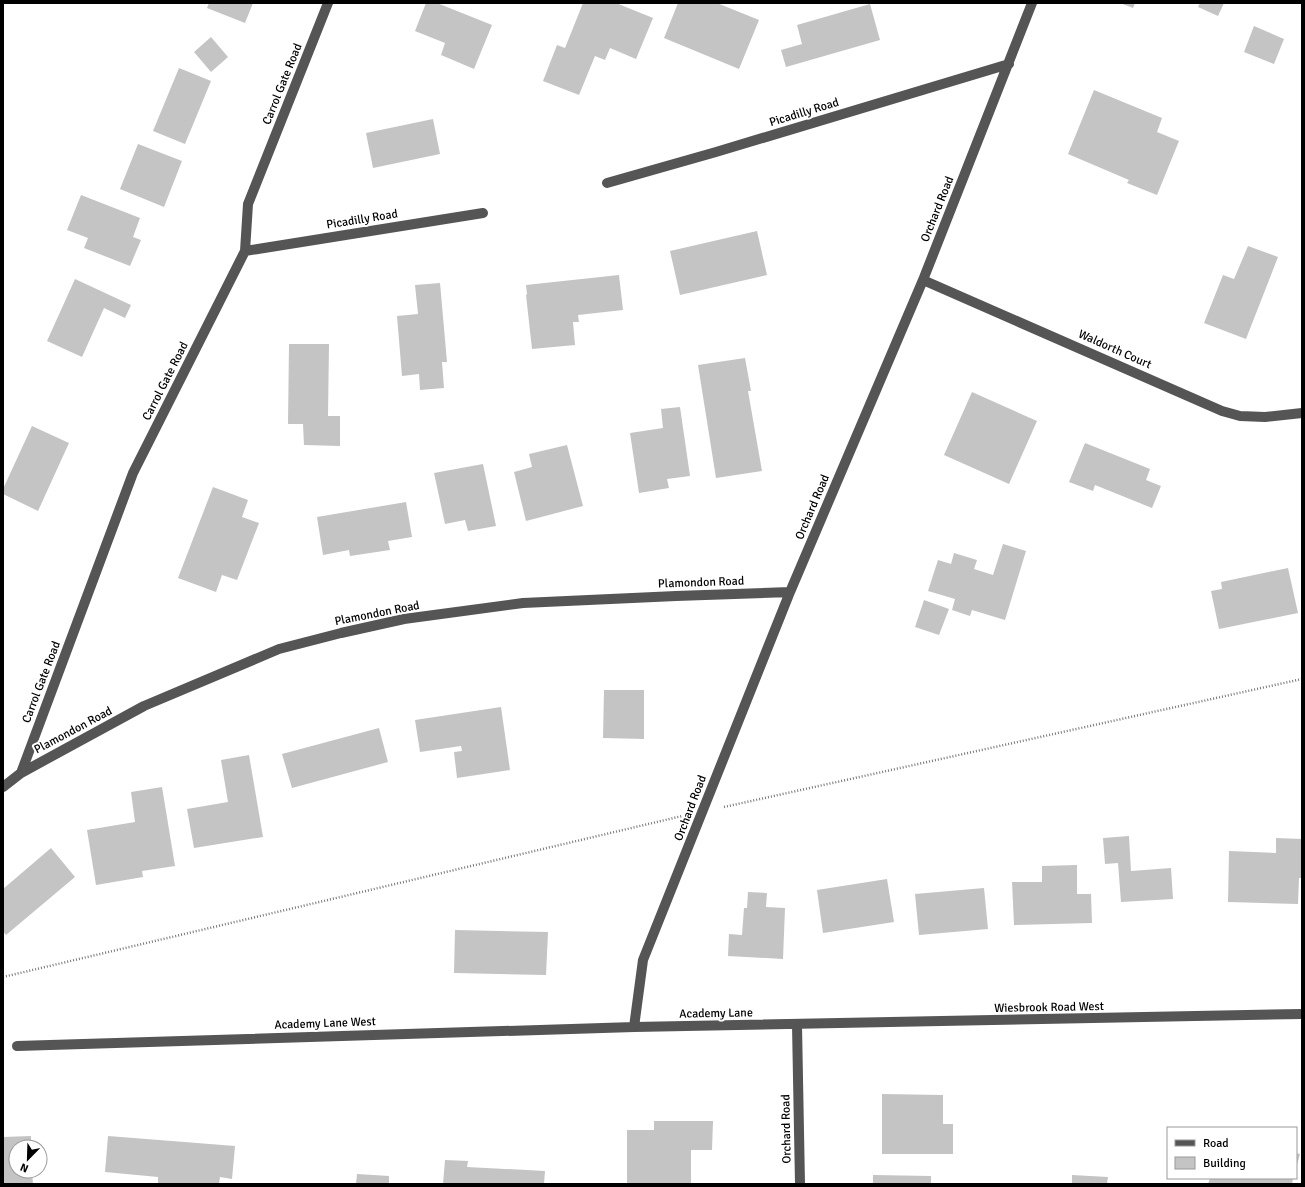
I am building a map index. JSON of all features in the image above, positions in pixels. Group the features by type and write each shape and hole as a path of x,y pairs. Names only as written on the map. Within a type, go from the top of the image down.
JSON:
{"street":[{"name":"Carrol Gate Road","path":"21,773 133,473 245,251 248,204 328,3"},
{"name":"Orchard Road","path":"634,1027 643,960 790,592 923,280 1032,3"},
{"name":"Picadilly Road","path":"607,183 716,152 1009,64"},
{"name":"Picadilly Road","path":"245,251 483,213"},
{"name":"Waldorth Court","path":"923,280 1222,411 1240,416 1265,417 1302,413"},
{"name":"Plamondon Road","path":"3,786 21,773 144,706 279,649 341,633 404,619 523,603 790,592"},
{"name":"Wiesbrook Road West","path":"797,1025 1302,1014"},
{"name":"Orchard Road","path":"797,1025 800,1184"},
{"name":"Academy Lane","path":"634,1027 797,1025"},
{"name":"Academy Lane West","path":"17,1046 634,1027"}],"path":[{"path":"3,977 703,812 1302,679"}],"building":[{"path":"209,3 253,3 245,23 207,8"},
{"path":"426,3 437,3 492,25 474,69 441,55 445,43 415,31"},
{"path":"583,3 616,3 653,18 636,59 610,48 605,60 595,56 579,95 543,81 557,45 565,48"},
{"path":"678,3 717,3 759,20 739,69 664,38"},
{"path":"1120,3 1135,3 1133,8"},
{"path":"1200,3 1224,3 1218,16 1198,7"},
{"path":"870,4 880,40 786,67 781,50 802,44 797,25"},
{"path":"1254,26 1284,39 1274,64 1244,52"},
{"path":"211,37 228,57 211,72 194,52"},
{"path":"179,68 211,81 185,144 153,131"},
{"path":"1094,90 1162,118 1157,132 1179,141 1157,195 1127,183 1129,180 1068,154"},
{"path":"433,119 440,154 373,168 366,133"},
{"path":"138,144 182,161 164,207 120,189"},
{"path":"81,195 140,218 133,237 141,240 130,266 84,248 88,238 67,230"},
{"path":"757,231 767,275 680,295 670,251"},
{"path":"1248,246 1278,257 1246,339 1204,323 1223,275 1234,279"},
{"path":"619,275 623,310 578,315 579,322 573,322 575,345 532,349 526,285"},
{"path":"75,279 131,305 125,318 104,308 82,357 47,341"},
{"path":"440,283 447,362 442,362 444,388 420,390 419,374 402,376 397,316 418,314 415,285"},
{"path":"289,344 329,344 328,416 340,416 340,446 304,445 303,424 288,424"},
{"path":"745,358 751,391 748,391 762,471 716,478 698,365"},
{"path":"972,392 1037,421 1009,484 944,455"},
{"path":"680,407 690,476 667,479 669,488 639,493 630,433 663,428 661,409"},
{"path":"32,426 69,443 38,511 3,494 3,489"},
{"path":"1085,443 1150,469 1146,480 1161,486 1152,508 1095,485 1093,491 1069,482"},
{"path":"567,445 583,506 526,521 514,472 532,467 529,454"},
{"path":"483,464 496,526 468,531 465,520 445,524 434,473"},
{"path":"213,487 248,500 242,517 259,523 237,580 222,575 216,592 178,578"},
{"path":"406,502 412,537 388,541 390,550 350,556 349,550 323,555 317,517"},
{"path":"1003,544 1026,551 1005,620 972,610 970,616 952,610 955,599 928,591 938,560 951,564 954,553 977,560 974,569 993,575"},
{"path":"1288,568 1298,613 1219,629 1211,591 1222,589 1221,582"},
{"path":"924,600 949,609 939,635 915,627"},
{"path":"604,690 644,690 644,739 603,738"},
{"path":"501,707 510,770 457,778 454,752 462,751 461,746 420,752 415,720"},
{"path":"379,728 388,762 292,788 282,754"},
{"path":"249,755 263,837 194,848 187,809 228,802 221,760"},
{"path":"162,787 175,866 142,871 143,877 96,885 87,830 135,822 131,792"},
{"path":"1129,836 1131,871 1171,868 1173,899 1121,902 1118,863 1105,864 1103,838"},
{"path":"1276,838 1302,839 1302,878 1299,878 1298,904 1228,902 1229,851 1276,853"},
{"path":"51,848 75,877 6,935 3,931 3,889"},
{"path":"1077,865 1077,894 1091,894 1092,923 1014,925 1012,882 1042,882 1042,866"},
{"path":"887,879 894,922 823,933 817,890"},
{"path":"984,888 988,929 919,935 915,894"},
{"path":"748,892 767,893 766,907 785,908 783,959 728,956 729,934 742,935 744,908 747,908"},
{"path":"455,930 548,932 546,975 454,973"},
{"path":"882,1094 943,1095 943,1124 953,1124 953,1154 882,1154"},
{"path":"654,1121 713,1121 712,1150 691,1150 691,1184 627,1184 627,1130 654,1130"},
{"path":"31,1136 31,1139 8,1139 8,1179 33,1179 33,1184 3,1184 3,1137"},
{"path":"108,1136 235,1146 232,1179 220,1177 219,1184 158,1184 158,1177 105,1172"},
{"path":"1297,1153 1300,1154 1297,1164"},
{"path":"445,1160 468,1161 467,1167 545,1171 544,1184 443,1184"},
{"path":"357,1174 389,1176 389,1184 356,1184"},
{"path":"873,1175 931,1176 931,1184 873,1184"},
{"path":"1072,1175 1108,1177 1107,1184 1072,1184"},
{"path":"1210,1179 1293,1179 1292,1184 1208,1184"}]}
